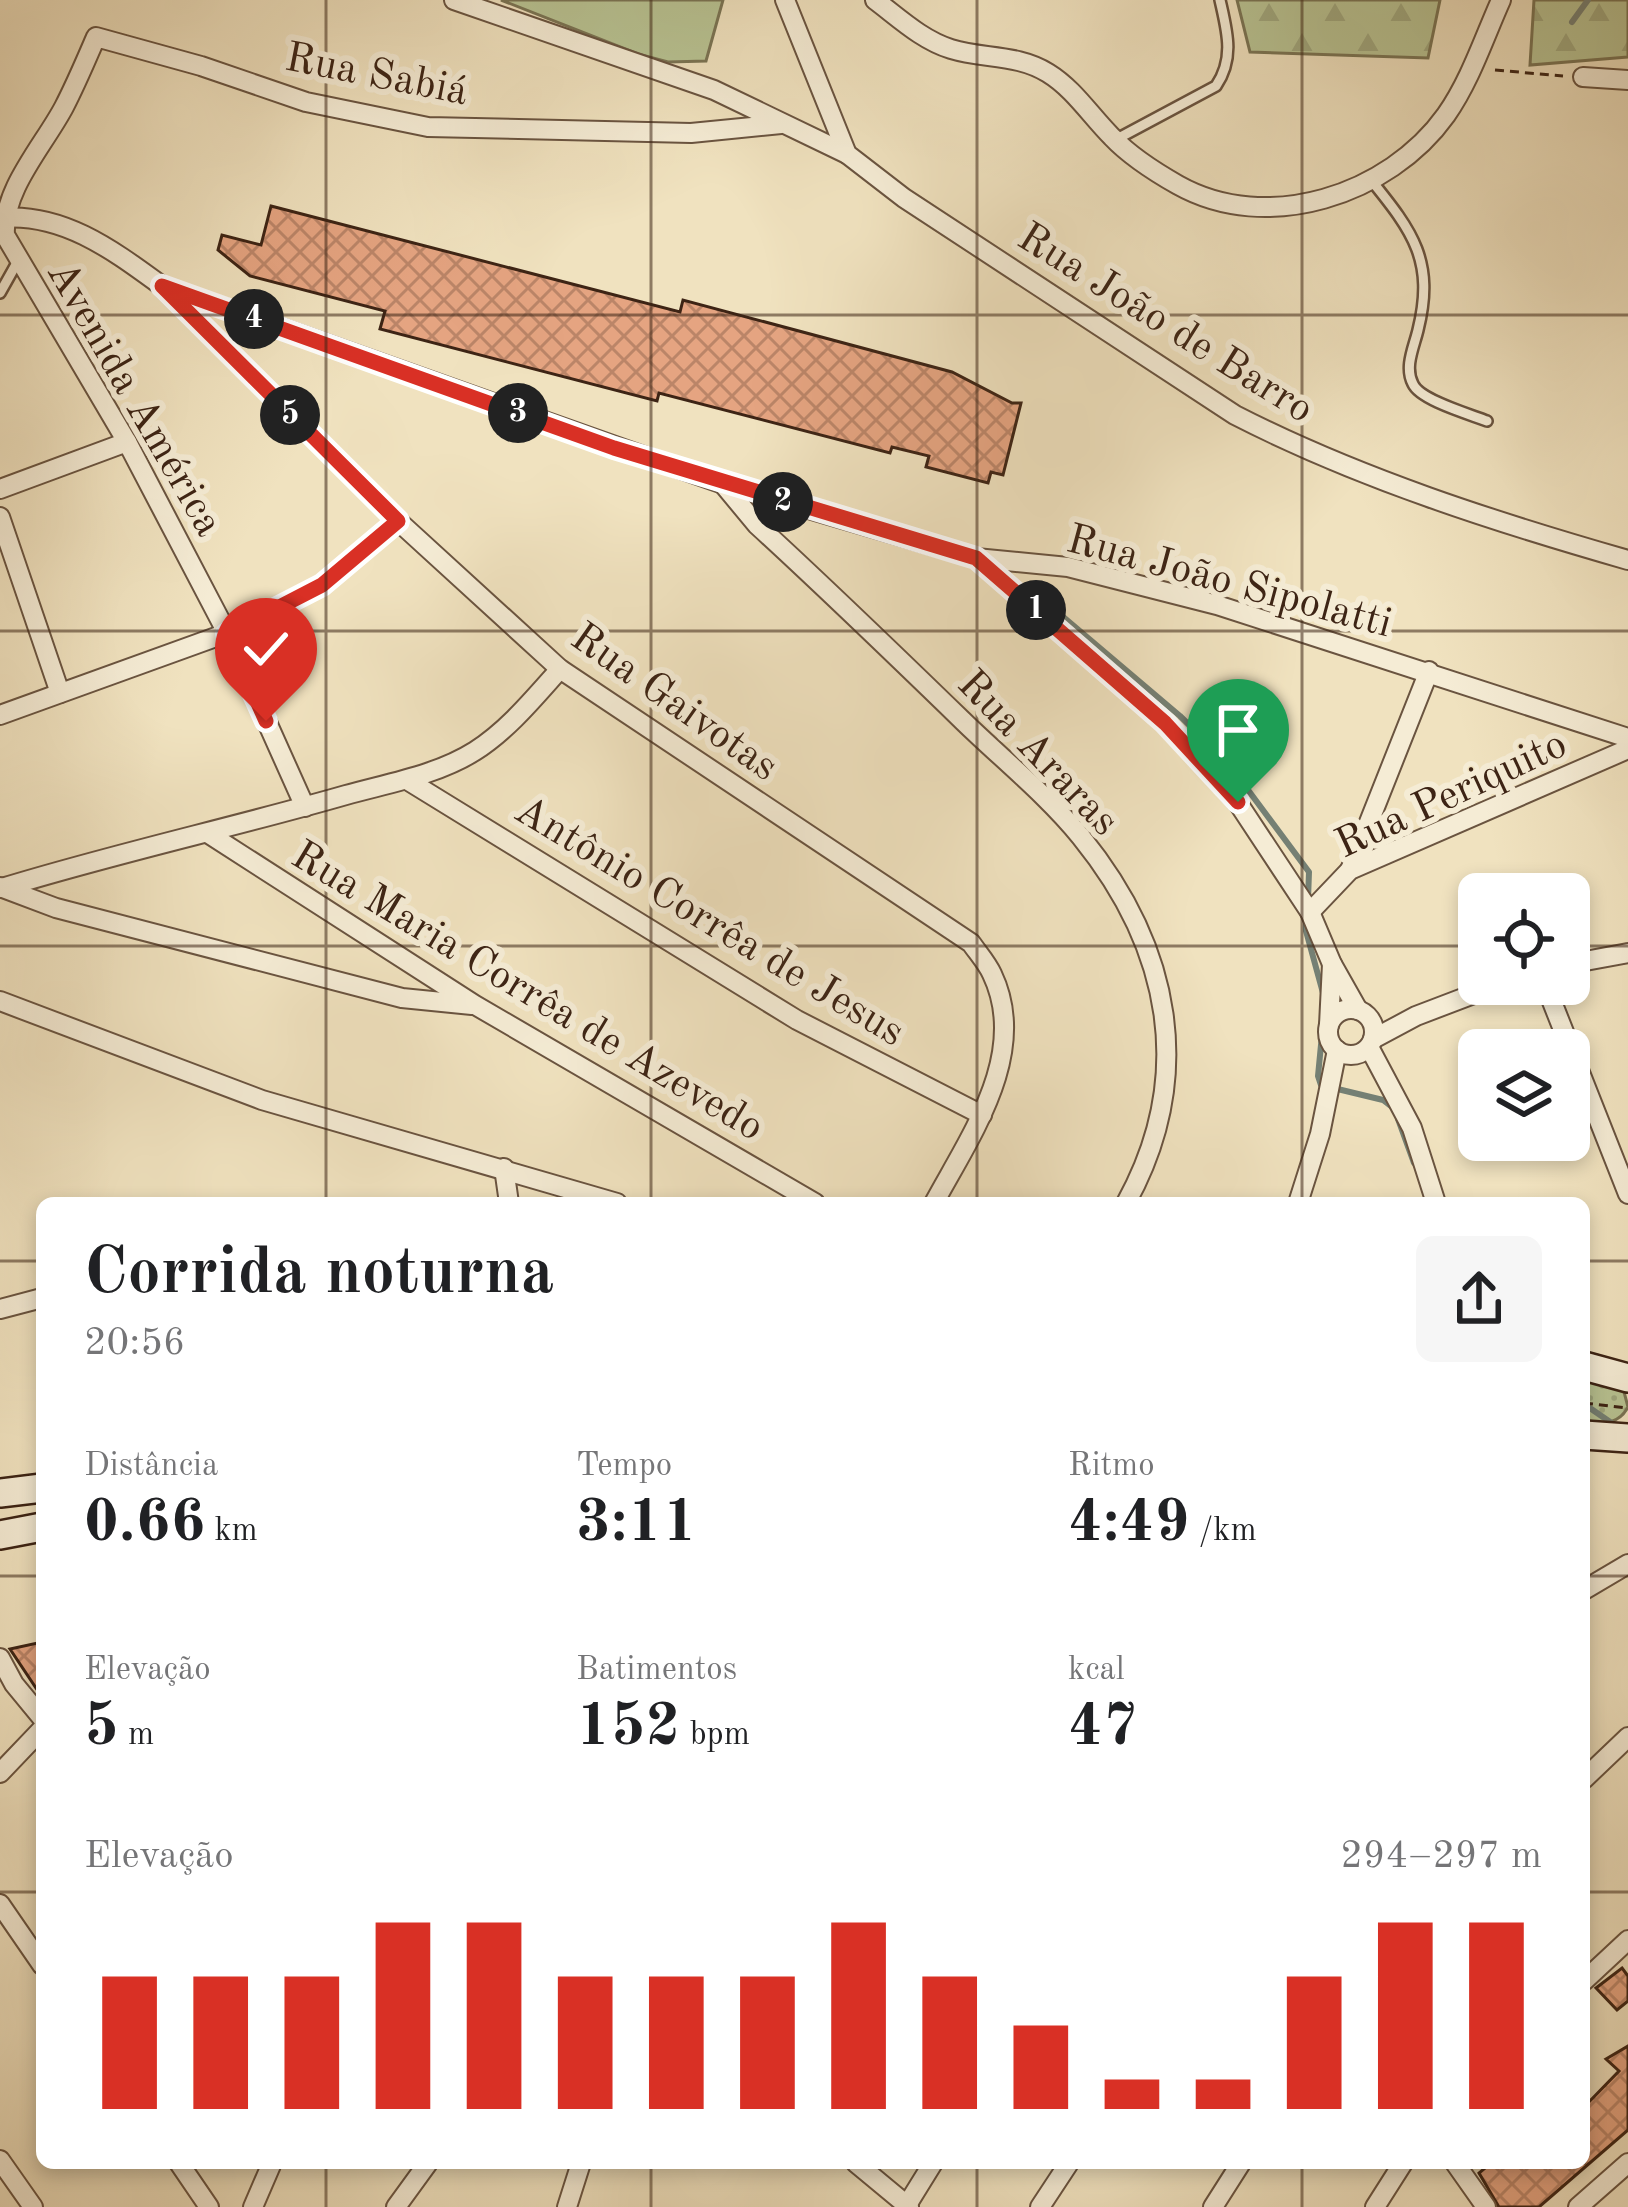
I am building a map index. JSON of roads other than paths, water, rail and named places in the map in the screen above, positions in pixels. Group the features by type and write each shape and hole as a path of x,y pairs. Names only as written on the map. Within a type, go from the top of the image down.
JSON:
{"main road":[{"path":"1590,1368 1628,1378"},
{"path":"1590,1436 1628,1438"},
{"path":"0,1493 36,1489"},
{"path":"0,1535 36,1528"}],"street":[{"path":"454,0 714,90 848,154"},
{"name":"Rua João de Barro","path":"785,0 848,154 904,198 1235,415 1292,444 1501,521 1628,560"},
{"path":"875,0 925,38 953,50 1038,66 1064,83 1114,140 1178,185 1202,197 1231,203 1286,207 1348,192 1371,180 1432,131 1458,96 1501,0"},
{"name":"Rua Sabiá","path":"2,217 96,37 306,102 428,127 691,134 781,124"},
{"path":"1583,77 1628,80"},
{"path":"2,217 31,217 62,225 111,249 162,286"},
{"name":"Avenida América","path":"2,217 18,261 128,442 227,634 305,808"},
{"name":"Rua João Sipolatti","path":"162,286 723,484 976,558 1067,567 1196,599 1628,738"},
{"name":"Rua Gaivotas","path":"162,286 398,521 560,669 971,943 993,975 1004,1016 1003,1058 982,1114 937,1197"},
{"path":"0,489 128,442"},
{"name":"Rua Araras","path":"723,484 757,525 1081,836 1132,910 1159,976 1168,1059 1162,1115 1128,1197"},
{"path":"0,517 60,693"},
{"path":"0,715 227,634 322,585 398,521"},
{"path":"976,558 1165,723 1238,802 1310,913 1332,964 1372,1021 1371,1043 1412,1129 1434,1197"},
{"path":"1,888 124,851 209,834 407,780 470,754 499,734 560,669"},
{"path":"1350,870 1429,671"},
{"name":"Rua Periquito","path":"1310,913 1350,870 1628,749"},
{"name":"Antônio Corrêa de Jesus","path":"407,780 797,1020 982,1114"},
{"name":"Rua Maria Corrêa de Azevedo","path":"209,834 475,1005 805,1197"},
{"path":"1,888 56,908 402,998 475,1005"},
{"path":"1590,960 1628,953"},
{"path":"1300,1197 1320,1134 1337,1050 1328,1034 1332,964"},
{"path":"1337,1050 1354,1055 1415,1016 1458,1000"},
{"path":"0,1001 262,1100 597,1197"},
{"path":"1553,1005 1627,1185"},
{"path":"1330,1025 1340,1012 1415,1016"},
{"path":"504,1168 508,1197"},
{"path":"0,1309 36,1300"},
{"path":"1590,1586 1628,1564"},
{"path":"0,1658 36,1711"},
{"path":"0,1773 36,1736"},
{"path":"1590,1773 1628,1738"},
{"path":"0,1904 36,1955"},
{"path":"1590,1975 1628,1940"},
{"path":"0,2160 33,2207"},
{"path":"1578,2207 1628,2163"},
{"path":"183,2169 209,2207"},
{"path":"253,2207 269,2169"},
{"path":"396,2207 424,2169"},
{"path":"567,2207 579,2169"},
{"path":"863,2169 908,2206 930,2169"},
{"path":"1040,2207 1065,2169"},
{"path":"1213,2207 1237,2169"},
{"path":"1375,2207 1399,2169"},
{"path":"1459,2169 1486,2207"}],"lane":[{"path":"1114,140 1216,86 1229,54 1220,0"},
{"path":"1371,180 1413,234 1424,266 1424,300 1410,358 1411,382 1418,392 1486,421"},
{"path":"0,293 18,261"}],"waterway":[{"path":"1572,22 1588,0"},
{"path":"1048,604 1228,763 1309,872 1308,900"},
{"path":"1306,919 1323,993"},
{"path":"1323,1024 1321,1085 1383,1100 1392,1107"},
{"path":"1398,1119 1414,1163"},
{"path":"1590,1408 1616,1426"}]}
